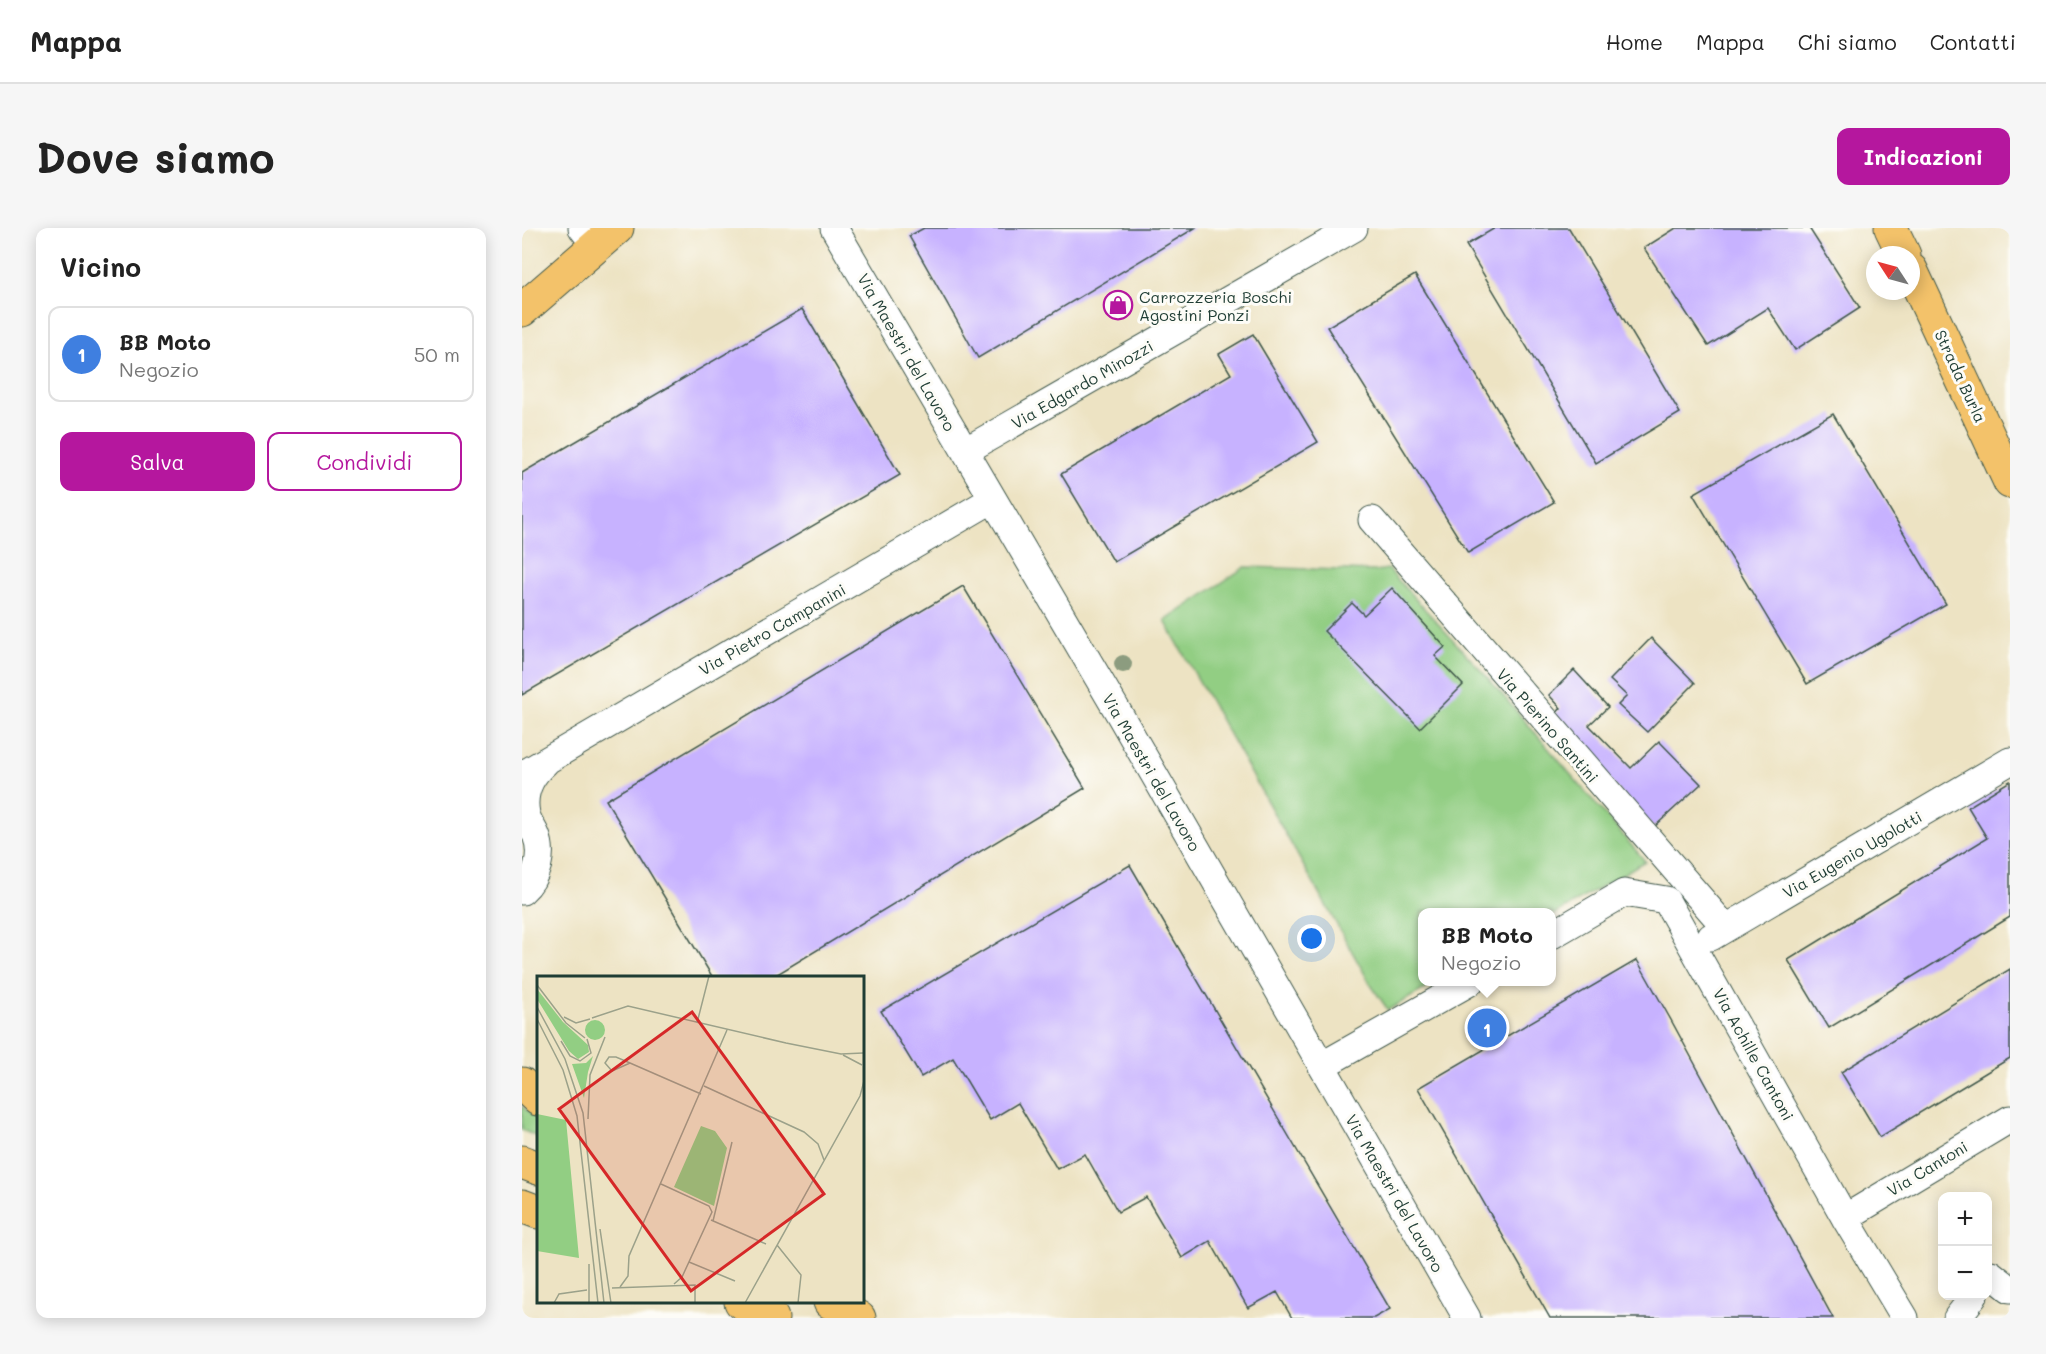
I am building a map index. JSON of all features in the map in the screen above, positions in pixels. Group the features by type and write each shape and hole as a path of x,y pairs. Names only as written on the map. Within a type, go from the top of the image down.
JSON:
{"main road":[{"path":"1891,228 1900,246"},
{"path":"522,310 598,234"},
{"name":"Strada Burla","path":"1920,289 2010,482"},
{"path":"522,1084 537,1098"},
{"path":"522,1162 537,1168"},
{"path":"522,1206 537,1212"},
{"path":"743,1303 772,1318"},
{"path":"832,1303 859,1318"},
{"path":"849,1303 869,1318"}],"street":[{"name":"Via Maestri del Lavoro","path":"834,228 1323,1065 1467,1318"},
{"name":"Via Edgardo Minozzi","path":"965,451 1354,228"},
{"name":"Via Pietro Campanini","path":"522,775 993,499"},
{"name":"Via Pierino Santini","path":"1372,520 1725,928"},
{"name":"Via Pietro Campanini","path":"522,891 537,871 539,854 537,837 526,814 525,798 529,782 538,769 550,759"},
{"name":"Via Eugenio Ugolotti","path":"1694,947 2010,761"},
{"name":"Via Achille Cantoni","path":"1556,932 1624,893 1666,900 1845,1218 1905,1318"},
{"path":"1323,1065 1461,986"},
{"name":"Via Cantoni","path":"1845,1218 2010,1119"},
{"path":"1992,1275 2010,1288"},
{"path":"1957,1318 1971,1300"}],"green space":[{"path":"1245,567 1375,571 1388,569 1488,678 1645,861 1556,914 1556,908 1418,908 1418,986 1430,986 1388,1010 1371,985 1165,621"},
{"path":"522,1106 537,1119 537,1137 522,1130"}],"building":[{"path":"924,228 1195,228 978,358 909,236"},
{"path":"1495,228 1569,228 1680,413 1596,463 1466,245"},
{"path":"1676,228 1809,228 1860,308 1795,350 1768,308 1708,346 1644,248"},
{"path":"1415,275 1554,502 1468,553 1327,327"},
{"path":"802,309 900,475 522,695 522,473"},
{"path":"1253,334 1318,442 1114,562 1061,474 1231,374 1219,354"},
{"path":"1833,414 1946,604 1807,684 1693,494"},
{"path":"963,586 1085,788 774,976 712,976 606,800"},
{"path":"1392,588 1445,647 1435,656 1463,685 1420,728 1324,631 1352,603 1364,615"},
{"path":"1651,638 1695,683 1647,732 1618,705 1627,696 1610,680"},
{"path":"1574,670 1608,707 1589,725 1631,768 1659,741 1701,784 1653,828 1552,718 1561,708 1549,695"},
{"path":"2010,781 2010,917 1829,1028 1788,960 1987,838 1968,807"},
{"path":"1130,865 1390,1309 1374,1318 1292,1318 1277,1292 1248,1308 1210,1241 1182,1258 1146,1197 1118,1212 1085,1154 1057,1169 1018,1103 990,1120 953,1058 921,1077 881,1011"},
{"path":"1637,960 1833,1318 1550,1318 1418,1088"},
{"path":"2010,969 2010,1058 1880,1137 1841,1072"}],"place":[{"name":"Carrozzeria Boschi Agostini Ponzi","path":"1118,305"},
{"name":"BB Moto","path":"1487,1028"}]}
